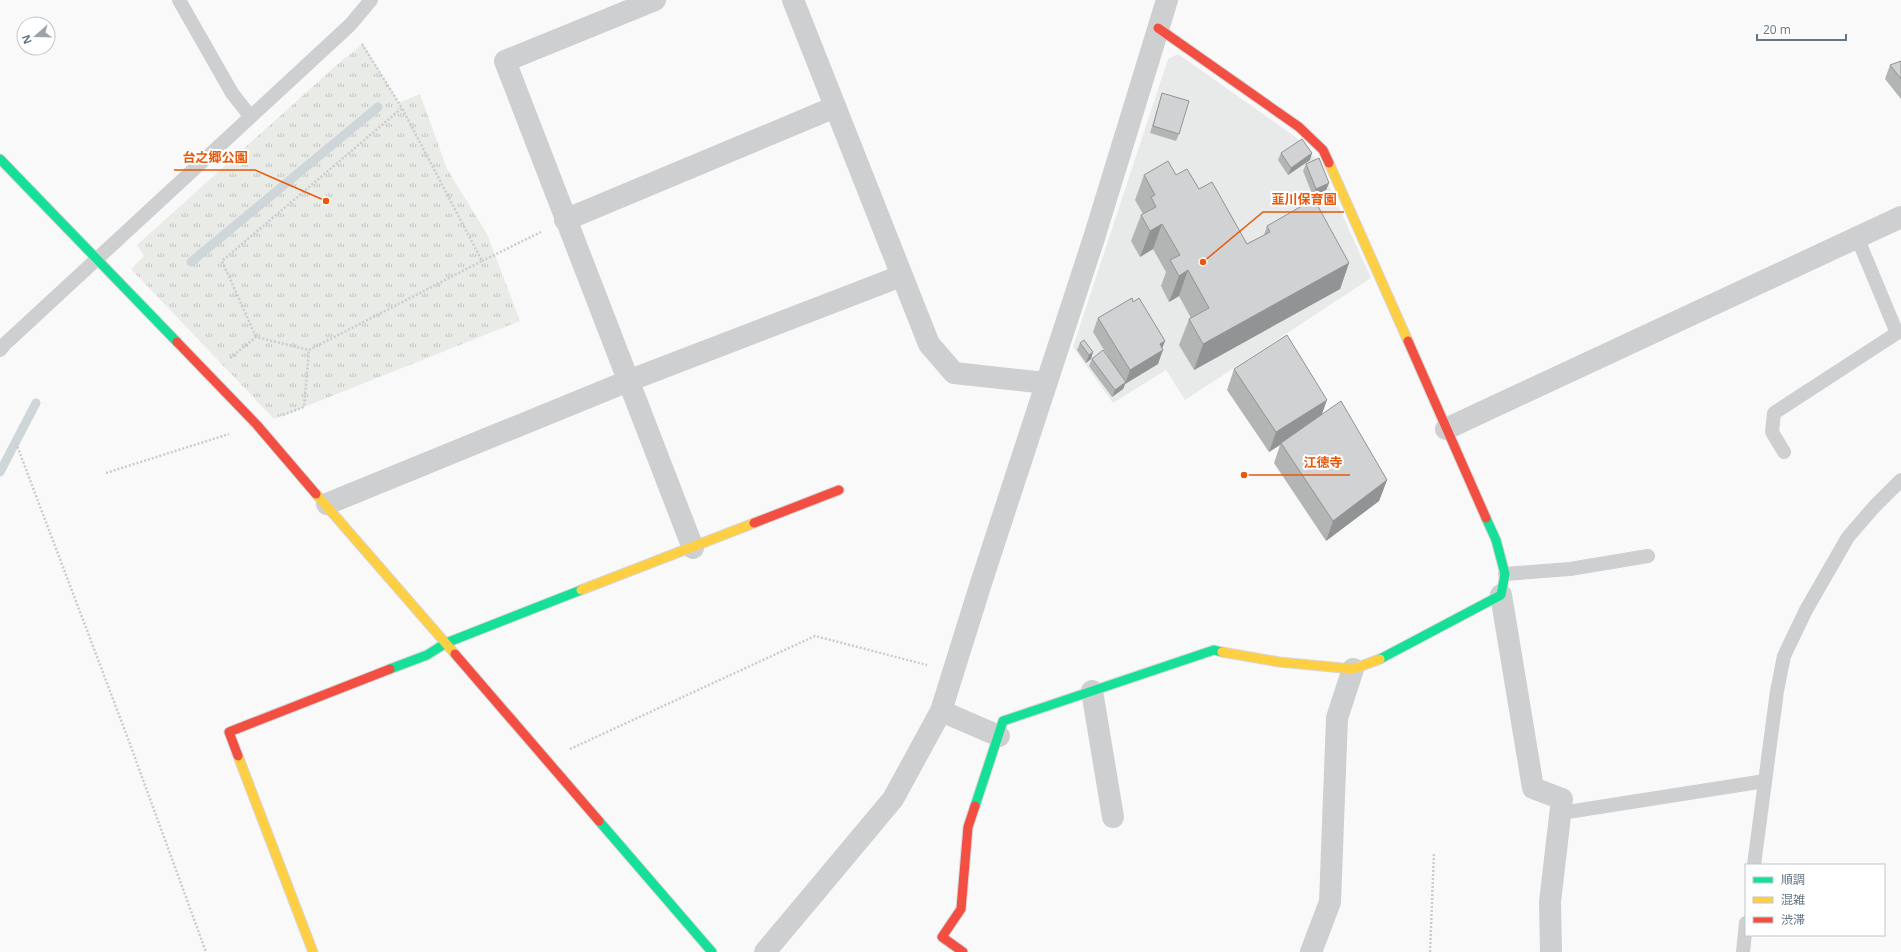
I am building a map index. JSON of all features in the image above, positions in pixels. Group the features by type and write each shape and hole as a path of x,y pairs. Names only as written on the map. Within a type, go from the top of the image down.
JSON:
{"street":[{"path":"655,0 504,61 693,548"},
{"path":"794,0 928,344 954,372 1046,383"},
{"path":"765,952 893,799 941,711 981,583 1094,238 1158,28 1162,2"},
{"path":"1158,28 1299,127 1323,150 1496,540 1533,788 1562,799 1550,902 1551,952"},
{"path":"565,220 835,107"},
{"path":"0,159 257,425 327,504 712,952"},
{"path":"1446,429 1901,217"},
{"path":"327,504 628,381 902,276"},
{"path":"313,952 229,732 427,655 446,643 839,490"},
{"path":"962,952 942,937 961,908 968,827 1004,721 1214,650 1279,662 1352,669 1373,663 1503,584"},
{"path":"1311,952 1330,902 1337,718 1352,669"},
{"path":"1092,691 1113,817"},
{"path":"941,711 999,736"}],"lane":[{"path":"179,0 232,93 250,116"},
{"path":"0,350 97,258 350,25 371,0"},
{"path":"1784,452 1772,432 1774,413 1897,333 1857,237"},
{"path":"1754,864 1777,690 1784,656 1806,610 1848,537 1874,507 1901,480"},
{"path":"1503,584 1570,569 1648,556"},
{"path":"1561,813 1765,781"},
{"path":"1743,952 1745,933"}],"path":[{"path":"350,25 402,108 482,261"},
{"path":"256,337 222,261 402,108"},
{"path":"256,337 309,350 565,220"},
{"path":"210,375 256,337"},
{"path":"106,473 257,425 304,407 309,350"},
{"path":"16,443 127,736 206,952"},
{"path":"546,760 815,636 954,672"},
{"path":"1430,952 1434,853"}],"shaded area":[{"path":"1178,54 1297,138 1318,161 1371,278 1185,400 1166,370 1113,403 1073,347 1168,59"}],"green space":[{"path":"363,44 399,103 420,94 447,169 487,234 520,321 274,419 131,269 144,256 137,245 340,62"}],"building":[{"path":"1901,61 1901,79 1890,65"},
{"path":"1162,93 1189,101 1179,134 1153,126"},
{"path":"1302,139 1312,153 1291,168 1281,153"},
{"path":"1319,158 1329,183 1316,189 1306,164"},
{"path":"1168,161 1176,175 1187,169 1199,189 1212,182 1247,244 1270,232 1267,226 1314,199 1349,263 1203,344 1189,319 1209,308 1188,270 1179,276 1170,260 1180,255 1162,224 1150,231 1141,215 1156,207 1151,197 1155,195 1144,175"},
{"path":"1132,298 1133,302 1139,298 1165,341 1160,344 1163,350 1130,370 1098,318"},
{"path":"1287,335 1327,400 1276,432 1234,369"},
{"path":"1084,340 1093,352 1089,355 1080,343"},
{"path":"1103,350 1126,382 1115,390 1092,359"},
{"path":"1341,401 1387,480 1333,521 1281,443"}],"waterway":[{"path":"191,262 378,107"},
{"path":"0,472 36,403"}],"traffic: fast":[{"path":"0,159 177,342"},
{"path":"1380,659 1501,595 1505,574 1496,540 1486,518"},
{"path":"390,669 427,655 446,643 581,590"},
{"path":"975,806 1003,721 1214,650 1222,652"},
{"path":"599,821 712,952"}],"traffic: slow":[{"path":"1329,163 1408,341"},
{"path":"316,494 455,654"},
{"path":"581,590 754,523"},
{"path":"1222,652 1279,662 1353,669 1380,659"},
{"path":"238,756 313,952"}],"traffic: jam":[{"path":"1158,28 1299,127 1323,150 1329,163"},
{"path":"1408,341 1486,518"},
{"path":"177,342 257,425 316,494"},
{"path":"754,523 839,490"},
{"path":"455,654 599,821"},
{"path":"238,756 229,732 390,669"},
{"path":"963,952 942,937 961,909 968,827 975,806"}],"place":[{"name":"台之郷公園","path":"326,201"},
{"name":"韮川保育園","path":"1203,262"},
{"name":"江徳寺","path":"1244,475"}]}
